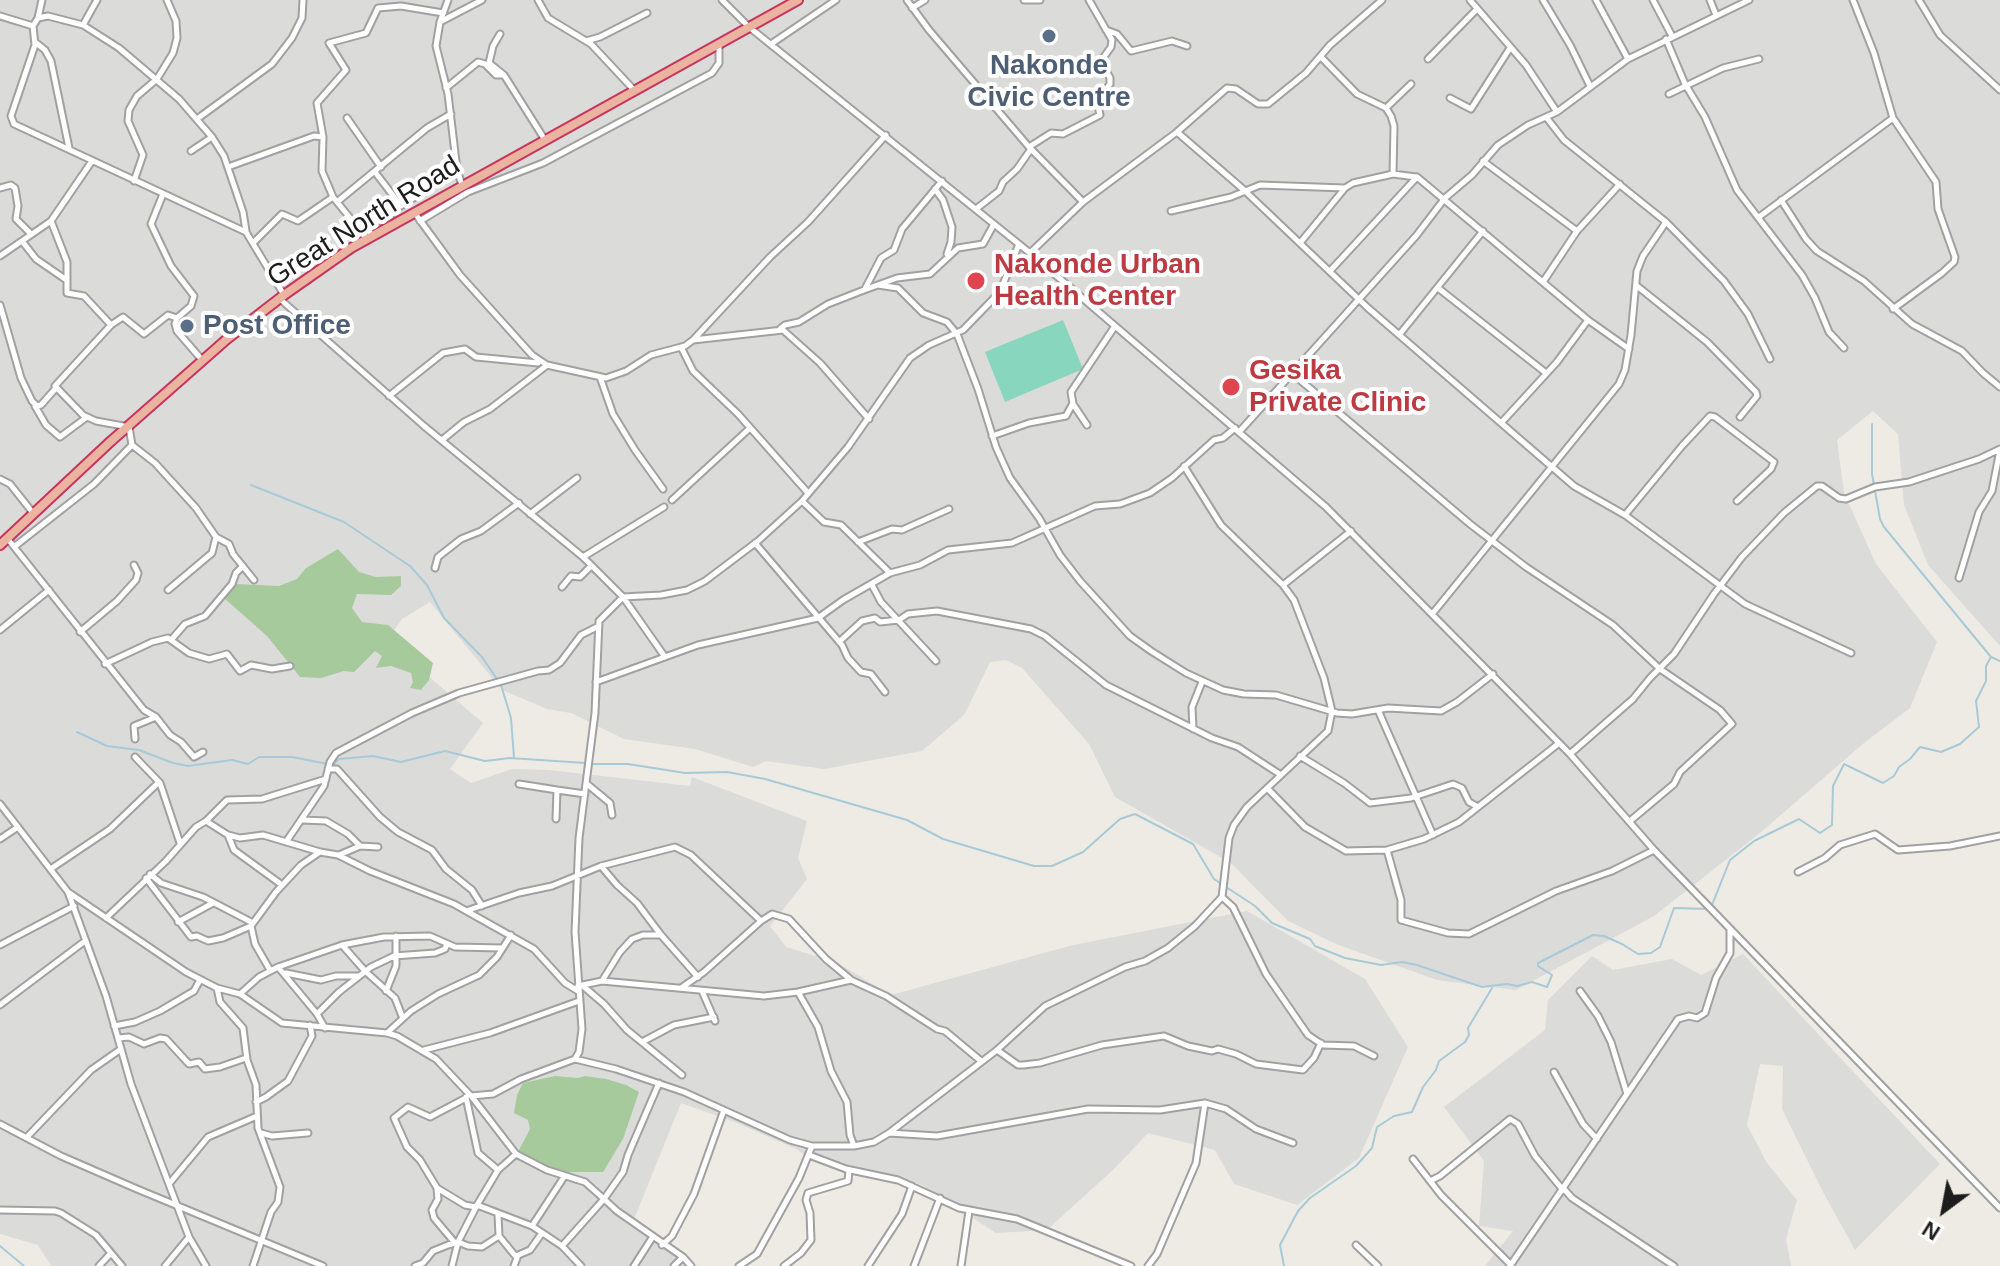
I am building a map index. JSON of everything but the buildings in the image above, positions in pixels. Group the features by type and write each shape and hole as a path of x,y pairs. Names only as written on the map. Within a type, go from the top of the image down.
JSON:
{"highway":[{"name":"Great North Road","path":"4,542 203,361 282,297 392,220 414,212 798,0"}],"street":[{"path":"42,0 33,26 35,42 11,116 14,124 246,232"},
{"path":"83,25 97,0"},
{"path":"134,181 143,155 128,121 129,110 137,96 157,79 173,53 177,38 176,21 167,0"},
{"path":"197,119 272,64 292,38 302,18 303,0"},
{"path":"448,0 436,46 462,185"},
{"path":"440,22 482,0"},
{"path":"538,0 550,20 586,41 634,91"},
{"path":"722,0 749,27 1030,253 1352,531 1570,754 1654,850 2000,1208"},
{"path":"770,44 836,0"},
{"path":"907,0 1030,148 1083,202"},
{"path":"912,8 925,0"},
{"path":"1024,0 1040,0"},
{"path":"976,209 999,191 1030,148 1051,133 1063,134 1100,115 1097,101 1110,84 1101,61 1112,43 1089,0"},
{"path":"1030,253 1083,202 1177,132 1227,88 1234,87 1258,104 1268,104 1306,73 1355,22 1382,0"},
{"path":"1543,0 1590,86"},
{"path":"1596,0 1628,59"},
{"path":"1653,0 1685,84 1705,117 1737,190 1802,275 1829,332 1844,348"},
{"path":"1710,0 1716,15"},
{"path":"1853,0 1871,43 1893,118 1936,182 1938,209 1955,257 1942,273 1893,309"},
{"path":"1919,0 1931,25 2000,90"},
{"path":"1471,1 1541,84 1557,112"},
{"path":"596,682 698,645 818,618 890,573 920,565 948,550 1012,543 1095,506 1120,504 1150,493 1214,440 1238,430 1293,374 1416,236 1445,198 1515,133 1557,112 1628,59 1746,1"},
{"path":"369,238 335,200 321,167 323,137 318,101 346,70 330,42 365,34 378,8 401,6 443,13"},
{"path":"1428,59 1477,9"},
{"path":"586,41 647,13"},
{"path":"0,16 33,26"},
{"path":"38,18 48,16 83,25 119,48 157,79 197,119 212,137 228,167 243,212 246,232 282,297 389,396 583,557 623,597 665,657"},
{"path":"1106,30 1117,34 1131,51 1172,41 1187,46"},
{"path":"500,34 489,60 504,75 545,140"},
{"path":"35,42 45,50 51,61 70,149"},
{"path":"420,221 468,192 543,163 712,73 719,63 719,44"},
{"path":"1450,98 1471,109 1510,48"},
{"path":"1321,57 1363,98 1386,108 1394,126 1393,174"},
{"path":"1669,94 1723,68 1759,59"},
{"path":"446,88 478,62 485,64 496,75 504,75"},
{"path":"1386,108 1411,84"},
{"path":"253,243 282,214 298,221 335,200 375,172 425,130 451,114"},
{"path":"1546,117 1564,140 1666,222 1724,281 1748,314 1770,359"},
{"path":"347,118 381,167"},
{"path":"1759,217 1893,118"},
{"path":"1177,132 1244,190 1399,335 1574,486 1625,515 1745,604 1851,653"},
{"path":"389,396 443,353 465,349 476,357 545,364 600,377 615,376 651,355 681,347 693,340 770,257 817,212 886,135"},
{"path":"228,167 314,136 323,137"},
{"path":"191,151 212,137"},
{"path":"0,256 51,221 92,161"},
{"path":"1483,161 1577,231"},
{"path":"392,220 399,206 457,170"},
{"path":"375,172 399,206"},
{"path":"1300,243 1345,188 1364,179 1393,174 1417,177 1588,320 1629,349"},
{"path":"1330,271 1417,177"},
{"path":"864,290 881,258 894,250 902,229 942,181"},
{"path":"1543,282 1577,231 1620,184"},
{"path":"0,188 11,185 15,188 18,206 16,219 31,234"},
{"path":"1171,211 1269,185 1345,188"},
{"path":"429,187 437,199"},
{"path":"935,189 943,200 953,230 945,259"},
{"path":"163,194 151,224 171,266 194,299 191,306 177,318 177,331 203,361"},
{"path":"1781,200 1811,246 1864,281 1912,324 1962,351 2000,387"},
{"path":"414,212 460,275 512,336 545,364"},
{"path":"51,221 67,262 65,280 68,294 84,296 111,325"},
{"path":"1433,613 1619,384 1629,349 1637,271 1643,256 1666,222"},
{"path":"693,340 780,329 799,322 828,304 864,290 901,278 928,275 953,251 964,245 981,245 994,224"},
{"path":"1399,335 1483,231"},
{"path":"22,241 36,259 65,280"},
{"path":"575,1059 582,1035 575,932 579,831 596,682 597,627 601,617 623,597 687,590 705,581 755,543 802,501 869,419 910,358 929,345 957,334 1000,292 1019,244"},
{"path":"878,285 898,288 923,313 947,322 957,334 1010,478 1045,527 1060,555 1130,636 1202,682 1236,693 1276,695 1332,711 1361,714 1388,708 1441,711 1493,674"},
{"path":"1637,285 1707,342 1756,392 1757,396 1740,417"},
{"path":"1438,288 1546,373"},
{"path":"0,305 21,378 46,425 60,437 87,417"},
{"path":"34,404 41,405 56,388 57,382 111,325 123,317 144,334 168,315 177,318"},
{"path":"1502,422 1588,320"},
{"path":"992,436 1029,423 1066,416 1073,404 1073,388 1115,326"},
{"path":"780,329 791,335 820,363 869,419"},
{"path":"681,347 693,371 808,493"},
{"path":"442,440 464,422 490,409 545,364"},
{"path":"1293,374 1470,524 1526,567 1613,625 1660,669 1720,710 1732,724 1680,772 1674,784 1630,821"},
{"path":"600,377 613,414 663,489"},
{"path":"56,388 87,417 129,427 132,445 155,463 196,508 216,537 229,544 254,580"},
{"path":"1073,404 1087,425"},
{"path":"1625,515 1710,416 1774,462 1771,469 1737,501"},
{"path":"672,500 750,428"},
{"path":"14,547 94,484 132,445"},
{"path":"1959,578 1979,512 1992,491 2000,450"},
{"path":"1570,754 1627,705 1690,633 1720,585 1760,536 1817,486 1846,499 1875,487 1909,482 2000,450"},
{"path":"499,1236 482,1247 468,1246 456,1242 434,1218 432,1210 438,1199 437,1188 420,1160 407,1147 394,1118 408,1107 430,1117 468,1095 493,1094 521,1079 575,1059 659,1083 790,1140 812,1146 854,1146 874,1142 997,1050 1045,1006 1168,948 1212,910 1225,882 1230,832 1247,807 1324,736 1332,711 1324,678 1301,615 1283,585 1221,525 1184,466"},
{"path":"530,514 577,478"},
{"path":"0,479 10,484 34,514"},
{"path":"802,501 824,522 841,525 890,573"},
{"path":"435,568 438,557 461,539 481,531 519,503"},
{"path":"583,557 664,507"},
{"path":"858,542 892,529 902,530 949,509"},
{"path":"1283,585 1352,531"},
{"path":"168,590 212,553 216,537"},
{"path":"4,542 14,547 144,710 156,717 194,757 203,752"},
{"path":"755,543 839,642 848,658 861,672 871,674 885,692"},
{"path":"80,632 117,601 136,580 138,573 134,565"},
{"path":"105,664 152,642 172,639 185,624 207,614 243,566"},
{"path":"562,587 571,576 580,577 591,566"},
{"path":"872,585 881,602 936,661"},
{"path":"0,630 49,590"},
{"path":"839,642 859,622 875,618 880,622 899,620 913,613 942,611 1031,629 1045,636 1097,679 1193,729 1238,747 1281,775"},
{"path":"286,842 327,779 336,753 412,713 459,693 553,668 581,635 597,627"},
{"path":"172,639 189,653 209,659 227,654 240,671 251,665 272,669 290,666"},
{"path":"1193,729 1192,707 1202,682"},
{"path":"1378,710 1433,835"},
{"path":"135,739 134,726 156,717"},
{"path":"1267,788 1305,827 1346,851 1387,850 1433,835 1459,822 1558,744"},
{"path":"1300,756 1370,803 1417,796 1453,784 1462,788 1469,802 1478,807"},
{"path":"135,757 159,782 180,844"},
{"path":"328,769 337,769 380,817 398,832 432,850 446,869 472,890 482,906"},
{"path":"106,918 227,800 262,799 327,779"},
{"path":"52,868 110,829 159,782"},
{"path":"519,784 585,794"},
{"path":"586,784 610,803 612,815"},
{"path":"556,819 557,790"},
{"path":"0,804 68,892 106,996 131,1084 189,1237 206,1266"},
{"path":"302,820 326,821 348,834 360,846"},
{"path":"206,821 228,835 240,838 263,835 338,855 468,911 537,951 565,983 579,987 604,1004 627,1030 682,1075"},
{"path":"0,839 18,827"},
{"path":"1798,872 1825,858 1840,845 1875,834 1898,850 1950,846 2000,836"},
{"path":"228,835 234,850 282,885"},
{"path":"338,855 360,846 378,847"},
{"path":"468,911 667,847 680,848 711,872 761,921"},
{"path":"1387,850 1401,900 1401,920 1448,933 1469,934 1556,891 1612,871 1654,850"},
{"path":"148,876 188,935 208,941 227,938 252,924 282,885 301,865 320,852"},
{"path":"601,866 637,903 698,977"},
{"path":"148,876 214,903 252,924"},
{"path":"68,892 200,980 240,994 282,1023 387,1033 423,1050 444,1066 516,1154 564,1177 585,1182 691,1266"},
{"path":"1222,894 1233,907 1266,974 1308,1035 1321,1043 1354,1046 1374,1056"},
{"path":"178,922 214,903"},
{"path":"0,945 74,906"},
{"path":"679,989 698,977 772,914 789,919 826,959 851,980 886,996 945,1031 982,1061"},
{"path":"252,924 255,944 270,970"},
{"path":"1413,1159 1510,1265 1678,1019 1689,1016 1697,1018 1705,1013 1716,978 1730,953 1730,928"},
{"path":"387,1033 402,1017 438,994 473,979 492,963 511,935"},
{"path":"602,981 632,939 643,935 661,935"},
{"path":"240,994 270,970 342,945 396,936 430,936 447,944 471,949 503,948"},
{"path":"386,991 393,979 396,936"},
{"path":"0,1005 85,941"},
{"path":"317,1014 365,971 397,956 433,953 444,949 447,944"},
{"path":"342,945 397,1000 402,1017"},
{"path":"278,967 325,1028"},
{"path":"285,973 321,980 336,976 359,976"},
{"path":"114,1026 135,1022 159,1012 194,991 200,980"},
{"path":"579,987 602,981 764,996 851,980"},
{"path":"217,988 220,1002 242,1026 246,1058 256,1085 260,1132 280,1191 253,1266"},
{"path":"642,1042 674,1025 714,1019 702,991"},
{"path":"1580,991 1611,1042 1627,1094"},
{"path":"798,992 818,1027 831,1071 847,1102 854,1146"},
{"path":"423,1050 490,1033 579,1001"},
{"path":"256,1102 288,1081 311,1038 310,1025"},
{"path":"997,1050 1018,1065 1023,1065 1102,1045 1164,1036 1188,1046 1236,1054 1256,1064 1303,1070 1314,1058 1321,1043"},
{"path":"118,1038 127,1037 144,1044 166,1039 189,1064 199,1062 205,1069 246,1058"},
{"path":"27,1137 91,1070 121,1049"},
{"path":"1554,1072 1583,1124 1597,1139"},
{"path":"562,1246 604,1199 623,1172 659,1083"},
{"path":"468,1095 478,1153 498,1170"},
{"path":"889,1133 937,1136 1088,1109 1160,1110 1205,1103 1226,1109 1256,1129 1293,1143"},
{"path":"1148,1266 1161,1245 1196,1163 1205,1103"},
{"path":"662,1245 672,1236 694,1194 724,1110"},
{"path":"169,1184 208,1137 257,1116"},
{"path":"1430,1181 1510,1119 1518,1124 1535,1156 1572,1198 1674,1266"},
{"path":"0,1124 61,1156 323,1266"},
{"path":"260,1132 272,1136 308,1133"},
{"path":"739,1266 757,1254 812,1146"},
{"path":"452,1266 456,1242 498,1170 516,1154"},
{"path":"809,1155 912,1186 969,1211 1017,1219 1131,1266"},
{"path":"785,1266 811,1240 806,1200 808,1193 848,1181 849,1169"},
{"path":"532,1226 564,1177"},
{"path":"868,1266 902,1214 912,1186"},
{"path":"437,1188 465,1205 477,1206 532,1226 562,1246 581,1266"},
{"path":"914,1266 940,1198"},
{"path":"0,1210 55,1211 96,1235 122,1266"},
{"path":"961,1266 969,1211"},
{"path":"498,1215 499,1236 516,1256 514,1266"},
{"path":"516,1256 530,1250 542,1233"},
{"path":"165,1266 189,1237"},
{"path":"634,1266 652,1238"},
{"path":"415,1266 423,1263 433,1251 456,1242"},
{"path":"1356,1245 1378,1266"},
{"path":"99,1266 111,1253"},
{"path":"674,1266 683,1257"}],"shaded area":[{"path":"0,0 2000,0 2000,646 1928,565 1904,505 1898,434 1873,411 1837,440 1844,493 1876,564 1937,642 1910,708 1864,743 1760,833 1654,916 1516,990 1437,980 1336,944 1288,921 1231,863 1115,797 1089,744 1022,668 1006,660 990,662 964,715 922,751 824,769 766,761 753,767 695,749 624,739 571,713 547,709 502,690 430,602 402,619 387,641 483,723 450,769 471,783 512,769 549,770 690,786 692,777 807,821 798,858 807,879 770,926 786,947 836,962 891,995 1073,945 1247,911 1365,979 1408,1047 1359,1158 1297,1205 1234,1184 1215,1150 1148,1133 1047,1230 996,1233 922,1185 811,1160 798,1150 740,1124 681,1103 633,1222 697,1266 51,1266 38,1245 0,1234"},
{"path":"1743,954 1940,1164 1855,1250 1782,1109 1783,1066 1760,1064 1747,1125 1767,1163 1797,1200 1786,1239 1791,1266 1485,1266 1513,1231 1479,1226 1484,1161 1444,1107 1545,1030 1548,1000 1592,956 1613,970 1672,959 1701,975"}],"green space":[{"path":"1063,320 1083,369 1005,402 985,352"},
{"path":"338,549 359,572 376,577 401,576 401,586 391,595 357,594 352,608 362,622 388,625 433,663 429,680 421,690 410,688 413,682 411,673 391,666 376,668 382,656 375,651 354,672 344,671 321,678 300,677 267,636 224,598 234,584 279,586 297,579 306,568"},
{"path":"555,1076 606,1079 639,1092 623,1139 603,1172 560,1172 518,1152 530,1129 528,1120 514,1113 517,1095 523,1083"}],"waterway":[{"path":"1872,424 1872,474 1884,527 1991,657"},
{"path":"251,485 344,522 410,566 427,585 444,618 482,657 499,682"},
{"path":"1712,905 1730,860 1754,841 1799,819 1820,833 1832,825 1833,786 1844,764 1883,783 1894,776 1920,747 1941,752 1960,744 1979,727 1976,701 1986,681 1986,666 1991,657 2000,661"},
{"path":"501,685 511,718 514,758"},
{"path":"77,732 107,746 139,750 188,766 232,760 248,764 259,757 292,757 328,764"},
{"path":"332,766 339,759 373,756 401,762 445,751 485,761 510,758 585,763"},
{"path":"592,764 628,764 685,773 727,772 765,779 907,820 943,839 1034,866 1052,866 1083,852 1120,819 1135,814 1193,844 1214,879 1255,906 1272,923 1310,939 1315,946 1345,958 1381,965 1402,962 1417,965 1482,987 1517,986 1532,982 1547,987 1552,975 1538,963 1593,935 1604,936 1638,954 1651,953 1660,947 1674,908 1708,909"},
{"path":"1284,1266 1280,1245 1298,1211 1310,1198 1356,1166 1372,1148 1377,1127 1394,1116 1412,1112 1439,1061 1465,1042 1469,1035 1468,1028 1492,988"},
{"path":"0,1246 24,1266"}],"place":[{"name":"Nakonde Civic Centre","path":"1049,36"},
{"name":"Nakonde Urban Health Center","path":"976,281"},
{"name":"Post Office","path":"187,326"},
{"name":"Gesika Private Clinic","path":"1231,387"}]}
